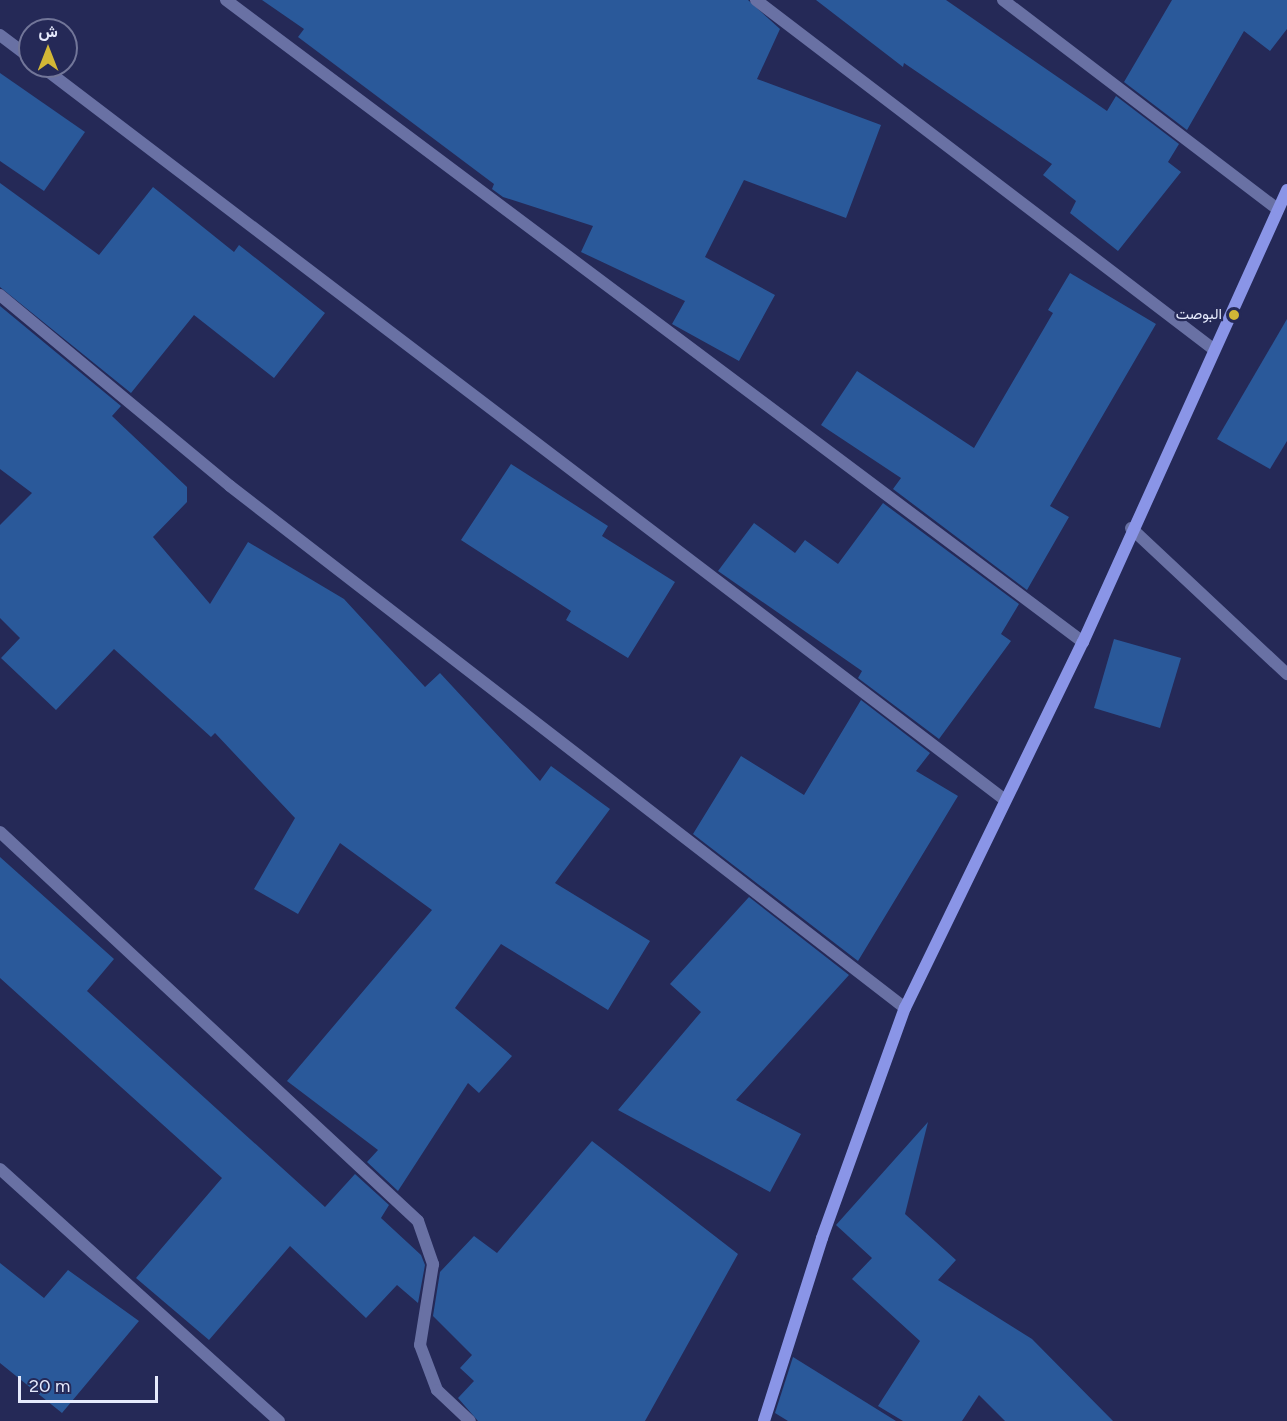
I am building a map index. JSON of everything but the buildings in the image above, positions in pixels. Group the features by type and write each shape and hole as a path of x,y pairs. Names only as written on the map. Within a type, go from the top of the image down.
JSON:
{"street":[{"path":"226,0 1083,642"},
{"path":"756,0 1212,348"},
{"path":"1003,0 1277,209"},
{"path":"0,35 18,49"},
{"path":"57,78 1004,800"},
{"path":"764,1421 822,1238 905,1008 1004,800 1083,642 1131,528 1212,348 1287,190"},
{"path":"0,295 239,494 905,1008"},
{"path":"1131,528 1287,674"},
{"path":"0,832 418,1221 433,1264 420,1345 437,1390 470,1421"},
{"path":"0,1169 279,1421"}],"place":[{"name":"البوصت","path":"1234,315"}]}
